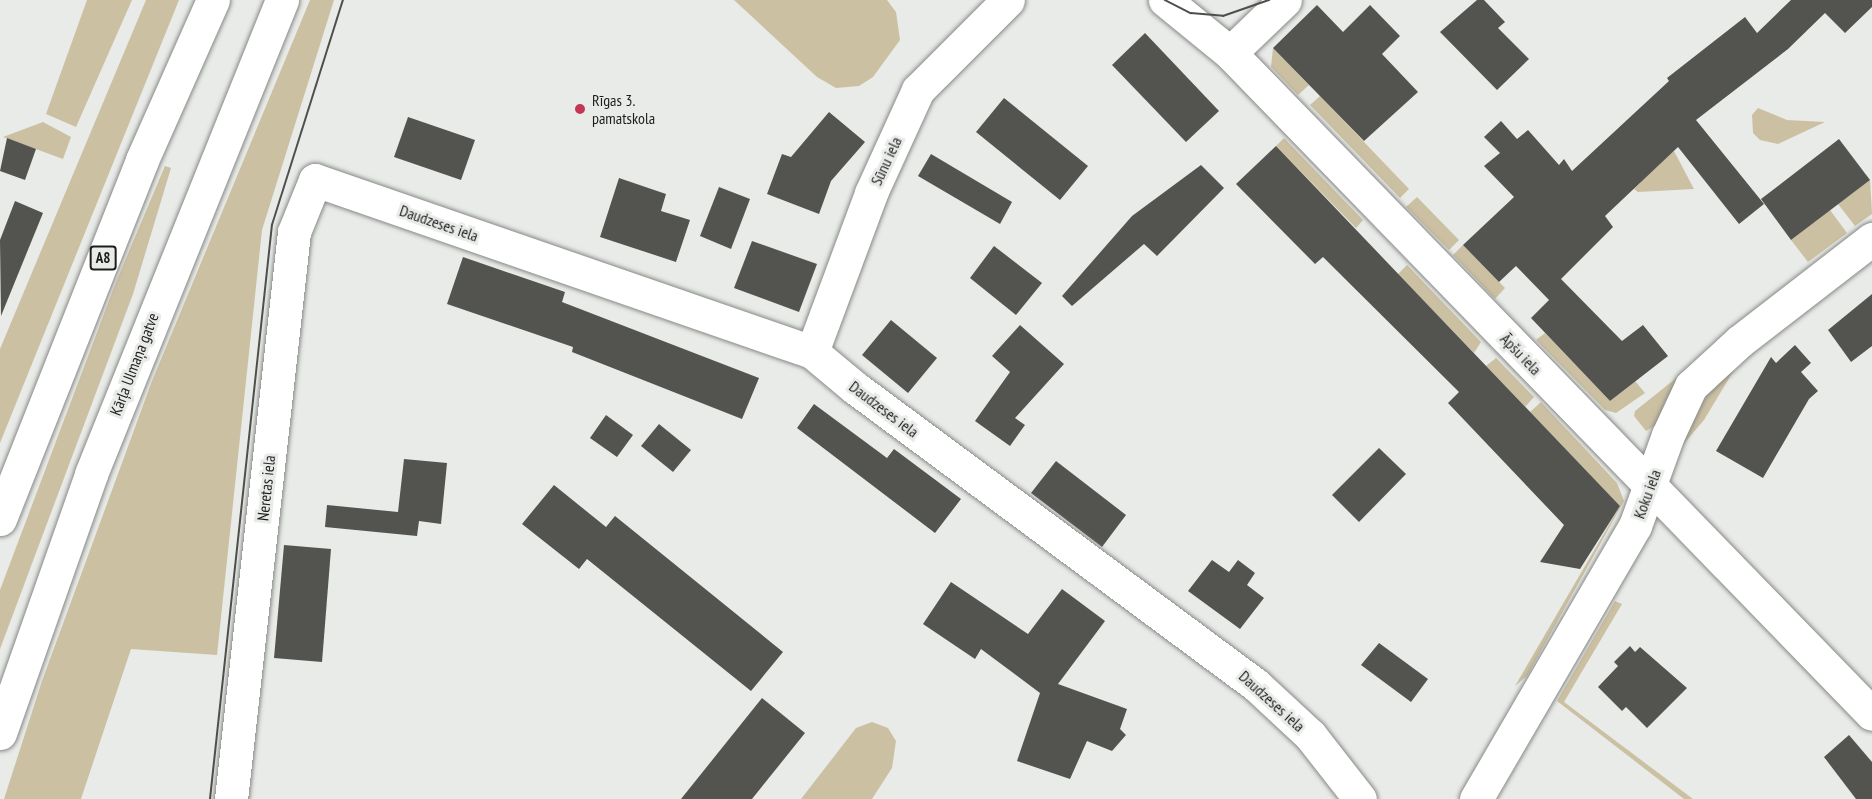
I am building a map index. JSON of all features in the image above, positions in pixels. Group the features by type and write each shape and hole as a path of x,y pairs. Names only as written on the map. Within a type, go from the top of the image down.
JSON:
{"main road":[{"name":"A8","path":"0,519 142,160 213,0"},
{"name":"Kārļa Ulmaņa gatve","path":"0,733 91,474 282,0"},
{"name":"Sūnu iela","path":"812,352 871,193 918,90 1008,0"},
{"name":"Āpšu iela","path":"1165,0 1230,53 1872,714"},
{"path":"1230,53 1285,0"},
{"name":"Daudzeses iela","path":"315,180 812,352 854,387 1256,685 1310,735 1360,799"},
{"name":"Neretas iela","path":"231,799 294,232 315,180"},
{"name":"Koku iela","path":"1476,799 1635,526 1691,387 1740,341 1872,239"}],"shaded area":[{"path":"87,0 132,0 76,127 46,114"},
{"path":"146,0 179,0 0,443 0,349"},
{"path":"310,0 334,0 262,230 217,655 131,649 81,799 4,799 42,681 152,381"},
{"path":"734,0 887,0 896,12 900,40 873,77 859,86 836,88 817,77"},
{"path":"1273,48 1309,85 1298,95 1271,67"},
{"path":"1320,96 1409,189 1400,198 1310,105"},
{"path":"1758,108 1787,120 1825,122 1778,144 1760,140 1753,133 1752,115"},
{"path":"43,122 71,137 63,159 3,137"},
{"path":"1284,138 1363,220 1356,228 1276,146"},
{"path":"1674,151 1694,189 1638,192 1634,189 1640,183 1634,177"},
{"path":"165,166 171,168 133,294 0,649 0,590 116,282"},
{"path":"1870,180 1872,214 1855,226 1838,204"},
{"path":"1417,197 1459,240 1449,250 1406,207"},
{"path":"1830,210 1847,233 1808,262 1791,240"},
{"path":"1463,245 1505,288 1495,299 1453,255"},
{"path":"1407,265 1481,342 1474,353 1398,274"},
{"path":"1545,333 1610,401 1635,381 1645,393 1616,413 1605,410 1536,340"},
{"path":"1496,358 1534,397 1525,407 1486,366"},
{"path":"1737,365 1704,420 1681,447 1708,391"},
{"path":"1680,375 1656,425 1646,431 1634,416 1635,411"},
{"path":"1541,402 1617,483 1624,501 1527,676 1515,686 1620,506 1530,412"},
{"path":"1615,601 1622,604 1564,702 1693,799 1684,799 1557,701"},
{"path":"872,722 888,728 896,741 892,768 872,799 801,799 856,728"}],"building":[{"path":"1477,0 1484,0 1505,22 1498,28 1529,59 1497,90 1440,32"},
{"path":"1791,0 1872,0 1872,7 1845,33 1825,13 1788,49 1696,120 1764,204 1739,224 1678,147 1605,216 1613,227 1561,279 1622,341 1643,325 1668,356 1610,401 1531,318 1549,300 1516,266 1499,282 1463,245 1514,197 1484,166 1500,153 1484,137 1501,121 1517,139 1528,130 1559,165 1564,159 1572,171 1669,81 1667,78 1745,17 1757,33"},
{"path":"1317,5 1343,32 1370,5 1400,36 1382,54 1418,92 1364,141 1273,48"},
{"path":"1145,33 1219,111 1186,142 1112,65"},
{"path":"1004,98 1088,166 1060,200 976,132"},
{"path":"829,112 865,142 831,181 819,214 767,194 782,154 791,157"},
{"path":"408,117 475,140 461,180 394,157"},
{"path":"7,138 36,149 25,180 0,171"},
{"path":"1839,139 1870,180 1791,240 1761,199"},
{"path":"1276,146 1620,506 1580,569 1540,562 1564,525 1448,403 1459,392 1323,257 1315,264 1236,184"},
{"path":"931,154 1012,202 1000,224 918,176"},
{"path":"1201,165 1224,188 1157,256 1144,244 1072,306 1062,296 1132,216"},
{"path":"619,178 666,194 661,211 690,220 676,262 600,237"},
{"path":"719,187 750,199 731,249 700,236"},
{"path":"15,201 43,213 1,316 0,240"},
{"path":"752,241 817,264 799,312 734,288"},
{"path":"994,246 1042,283 1016,315 970,278"},
{"path":"463,257 565,292 562,302 759,378 742,419 572,352 573,347 447,304"},
{"path":"1872,294 1872,346 1851,362 1828,330"},
{"path":"891,320 937,358 908,393 862,355"},
{"path":"1020,325 1064,364 1015,418 1025,425 1010,446 975,421 1010,372 992,356"},
{"path":"1795,345 1811,363 1801,372 1818,391 1809,399 1763,478 1716,451 1771,357 1776,363"},
{"path":"814,404 887,458 894,449 961,499 935,533 797,428"},
{"path":"606,415 633,435 617,457 590,438"},
{"path":"659,424 691,450 673,472 641,446"},
{"path":"1379,448 1406,474 1359,522 1332,495"},
{"path":"404,459 447,463 441,524 419,521 417,536 325,527 327,505 398,512"},
{"path":"1056,461 1126,515 1102,547 1031,493"},
{"path":"554,485 606,527 615,516 783,652 751,691 587,559 579,569 522,524"},
{"path":"284,545 331,549 322,662 274,658"},
{"path":"1212,560 1229,572 1238,560 1255,573 1247,585 1264,598 1240,629 1188,591"},
{"path":"951,582 1028,634 1062,589 1105,621 1058,684 1127,709 1120,729 1126,735 1112,751 1087,741 1070,779 1017,761 1040,693 981,649 975,659 923,624"},
{"path":"1379,643 1428,679 1411,702 1361,665"},
{"path":"1630,646 1635,652 1640,647 1687,688 1647,728 1626,707 1622,711 1598,687 1618,666 1614,662"},
{"path":"762,698 805,733 752,799 681,799"},
{"path":"1849,735 1872,762 1872,799 1856,799 1824,757"}],"tram line":[{"path":"210,799 272,225 343,0"},
{"path":"1165,0 1191,13 1223,16 1269,0"}],"place":[{"name":"Rīgas 3. pamatskola","path":"580,109"}]}
